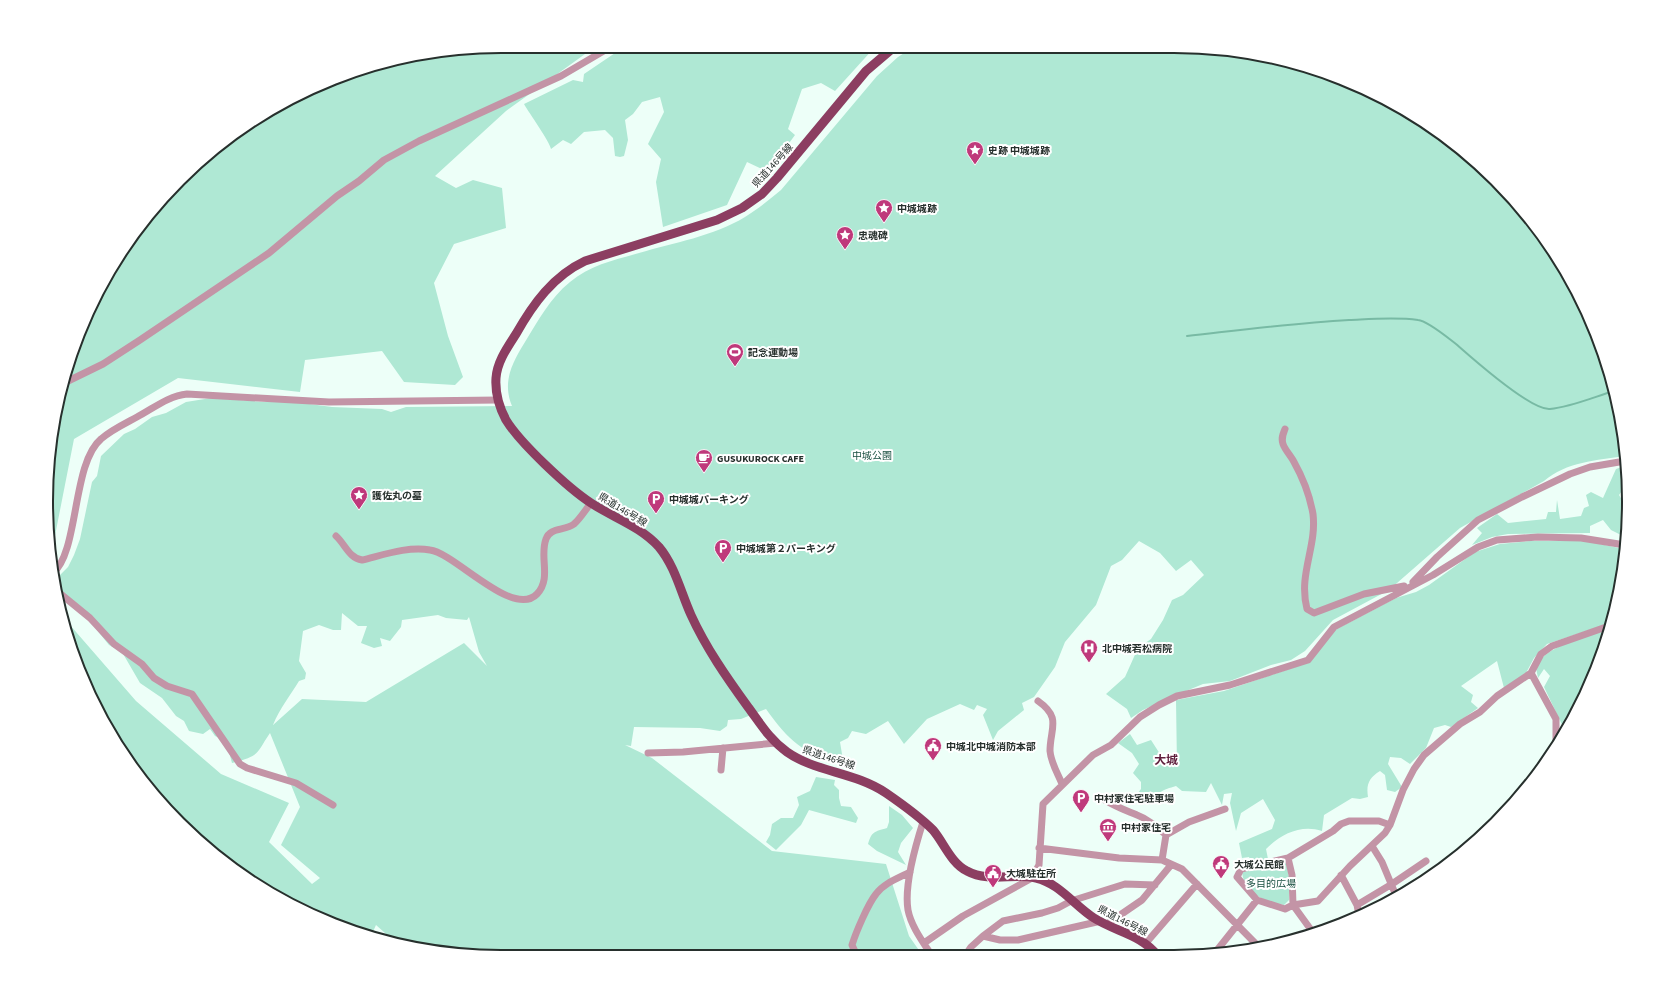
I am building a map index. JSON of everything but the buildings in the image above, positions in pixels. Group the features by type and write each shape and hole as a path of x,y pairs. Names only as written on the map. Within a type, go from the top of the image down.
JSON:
{"main road":[{"name":"県道146号線","path":"887,53 866,71 777,178 762,194 742,208 717,220 584,261 555,279 532,309 503,355 496,379 498,400 506,420 517,434 562,479 591,503 632,526 659,548 667,559 702,638 729,680 776,743 793,756 805,762 865,781 896,800 933,830 957,863 969,873 988,878 1032,878 1051,884 1071,901 1104,923 1134,936 1152,950"}],"street":[{"path":"70,380 109,360 269,253 337,196 359,182 384,160 419,141 561,76 600,53"},
{"path":"58,566 67,545 87,460 100,439 170,398 187,394 329,402 498,400"},
{"path":"1285,429 1282,437 1283,444 1295,463 1308,493 1313,516 1312,533 1303,583 1307,609 1314,613 1364,594 1409,586 1437,557 1478,520 1570,474 1590,467 1620,462"},
{"path":"336,536 345,544 350,555 357,560 400,551 432,550 503,594 522,600 530,599 537,594 544,582 545,540 547,534 574,524 591,503"},
{"path":"924,943 963,916 1032,878 1039,865 1043,804 1093,755 1111,745 1140,717 1159,705 1177,696 1230,685 1308,660 1334,627 1433,574 1478,547 1497,540 1519,538 1581,538 1620,544"},
{"path":"64,596 90,618 114,644 142,664 154,678 167,686 192,694 240,764 247,768 296,783 333,805"},
{"path":"1390,825 1379,821 1349,821 1341,824 1333,831 1288,858 1241,869 1237,877 1257,900 1285,909 1293,905 1318,901 1341,875 1372,846 1390,825 1403,790 1414,769 1424,756 1460,724 1480,712 1497,696 1531,673 1541,654 1552,646 1604,628"},
{"path":"1531,673 1556,719 1556,735"},
{"path":"1038,701 1051,713 1054,718 1050,752 1055,770 1062,784"},
{"path":"648,753 683,752 776,743"},
{"path":"721,770 723,748"},
{"path":"1105,800 1119,809 1138,815 1153,823 1166,835"},
{"path":"1166,835 1189,822 1225,809"},
{"path":"923,822 910,872 908,910 913,925 928,950"},
{"path":"1162,860 1166,835"},
{"path":"1372,846 1395,892"},
{"path":"1039,848 1119,858 1162,860 1182,869 1255,942"},
{"path":"1288,858 1292,875 1293,905 1310,929"},
{"path":"1357,905 1392,884 1426,860"},
{"path":"983,936 1000,940 1018,940 1104,923 1142,900 1171,865"},
{"path":"854,950 852,945 855,936 876,894 884,886 910,872"},
{"path":"1341,875 1357,905 1358,910"},
{"path":"969,950 983,936 1003,921 1042,913 1058,908 1071,901 1125,884 1155,885"},
{"path":"1146,944 1197,884"},
{"path":"1219,947 1257,900"}],"green space":[{"path":"586,53 506,111 435,176 456,188 473,180 502,188 506,228 454,244 434,283 448,336 463,377 455,385 404,382 382,351 305,360 300,392 178,378 74,439 55,537 53,502 57,443 68,385 87,330 113,277 146,228 184,184 228,146 277,113 303,99 330,87 385,68 443,57 472,54"},
{"path":"615,53 869,53 835,91 821,83 802,89 788,129 795,135 768,172 747,162 727,205 663,227 656,182 661,159 648,144 664,112 660,97 642,102 633,114 625,120 628,140 624,156 620,157 615,156 613,138 605,130 584,132 571,144 563,140 551,149 550,145 524,104 573,80 583,82 584,74"},
{"name":"中城公園","path":"904,53 1174,53 1232,57 1290,68 1318,77 1372,99 1398,113 1447,146 1491,184 1529,228 1546,252 1576,303 1598,357 1607,385 1619,457 1582,463 1562,470 1460,528 1389,590 1333,620 1305,651 1291,660 1271,665 1230,681 1203,684 1143,710 1131,718 1127,709 1106,694 1125,677 1138,648 1151,639 1163,620 1172,600 1183,595 1204,575 1191,560 1176,571 1160,553 1139,541 1122,560 1111,566 1096,605 1065,642 1055,667 1034,697 1022,703 1024,710 998,731 993,740 983,715 987,709 977,705 974,710 960,704 927,719 904,744 888,721 866,734 852,731 848,738 840,742 844,766 830,762 799,746 783,731 766,709 741,719 728,720 727,726 720,731 700,728 634,727 631,746 625,745 652,758 772,851 886,864 909,936 919,950 502,950 472,949 414,941 388,936 376,925 373,931 357,926 303,904 277,890 228,857 184,819 146,775 113,726 87,673 70,626 136,701 221,774 289,803 269,842 312,884 320,878 281,845 300,807 270,733 259,750 253,756 232,763 226,741 215,736 210,729 203,734 189,731 184,721 176,716 162,698 140,683 122,652 109,645 88,619 63,595 60,575 68,567 80,539 92,482 97,476 101,456 124,434 135,429 152,417 166,413 186,402 211,398 265,402 287,401 332,407 382,409 391,412 406,407 512,406 509,397 508,381 513,365 520,350 550,302 563,288 578,276 594,267 707,234 733,224 754,211 781,190 877,76","holes":["342,613 358,626 367,626 361,643 374,648 382,646 380,638 390,641 401,627 402,620 438,615 446,618 467,620 469,617 479,652 487,666 464,643 366,702 302,699 273,725 299,681 305,679 306,673 299,661 303,631 319,625 333,630 341,630"]},
{"path":"1621,467 1622,491 1619,495 1622,500 1621,535 1611,530 1603,520 1590,526 1590,533 1508,534 1492,537 1472,545 1482,533 1477,528 1497,514 1508,523 1546,519 1548,512 1556,512 1557,500 1560,519 1581,516 1584,508 1589,506 1586,495 1591,492 1603,498 1616,469"},
{"path":"1530,541 1585,541 1619,548 1613,589 1605,625 1547,644 1534,658 1526,673 1504,688 1497,661 1461,686 1473,695 1471,702 1478,708 1451,727 1445,725 1434,728 1426,748 1410,764 1401,758 1390,757 1388,764 1402,787 1395,792 1387,790 1385,775 1380,771 1373,776 1369,782 1367,788 1368,797 1360,799 1352,798 1324,815 1322,831 1306,829 1285,835 1266,849 1268,859 1251,863 1249,857 1242,858 1239,843 1272,829 1275,820 1263,799 1241,813 1236,831 1230,803 1232,793 1224,794 1222,805 1211,783 1206,792 1182,791 1176,786 1160,792 1154,797 1149,805 1141,801 1137,804 1134,798 1141,789 1141,782 1133,773 1139,764 1132,753 1118,743 1130,734 1137,745 1151,740 1160,754 1177,767 1176,700 1224,691 1310,662 1335,630 1396,598 1416,592 1429,585 1475,552 1500,544"},
{"path":"1603,632 1588,673 1562,725 1544,687 1550,676 1544,669 1538,678 1536,668 1543,657 1556,648 1583,637"},
{"path":"816,777 835,780 834,785 839,790 841,806 851,807 858,818 856,823 809,810 801,825 776,850 766,842 770,835 772,824 781,818 793,818 799,805 797,797 810,791"},
{"path":"889,806 902,815 913,828 901,843 898,852 906,865 877,851 868,844 872,834 887,828 889,822"},
{"name":"多目的広場","path":"1286,861 1289,877 1289,900 1284,905 1263,899 1246,885 1242,871"}],"waterway":[{"path":"1187,336 1329,321 1384,318 1418,320 1427,323 1438,330 1516,393 1541,407 1550,409 1566,406 1609,393"}],"place":[{"name":"史跡 中城城跡","path":"975,165"},
{"name":"中城城跡","path":"884,223"},
{"name":"忠魂碑","path":"845,250"},
{"name":"記念運動場","path":"735,367"},
{"name":"GUSUKUROCK CAFE","path":"704,473"},
{"name":"護佐丸の墓","path":"359,510"},
{"name":"中城城パーキング","path":"656,514"},
{"name":"中城城第２パーキング","path":"723,563"},
{"name":"北中城若松病院","path":"1089,663"},
{"name":"中城北中城消防本部","path":"933,761"},
{"name":"中村家住宅駐車場","path":"1081,813"},
{"name":"中村家住宅","path":"1108,842"},
{"name":"大城公民館","path":"1221,879"},
{"name":"大城駐在所","path":"993,888"}],"district":[{"name":"大城","path":"1166,760"}]}
